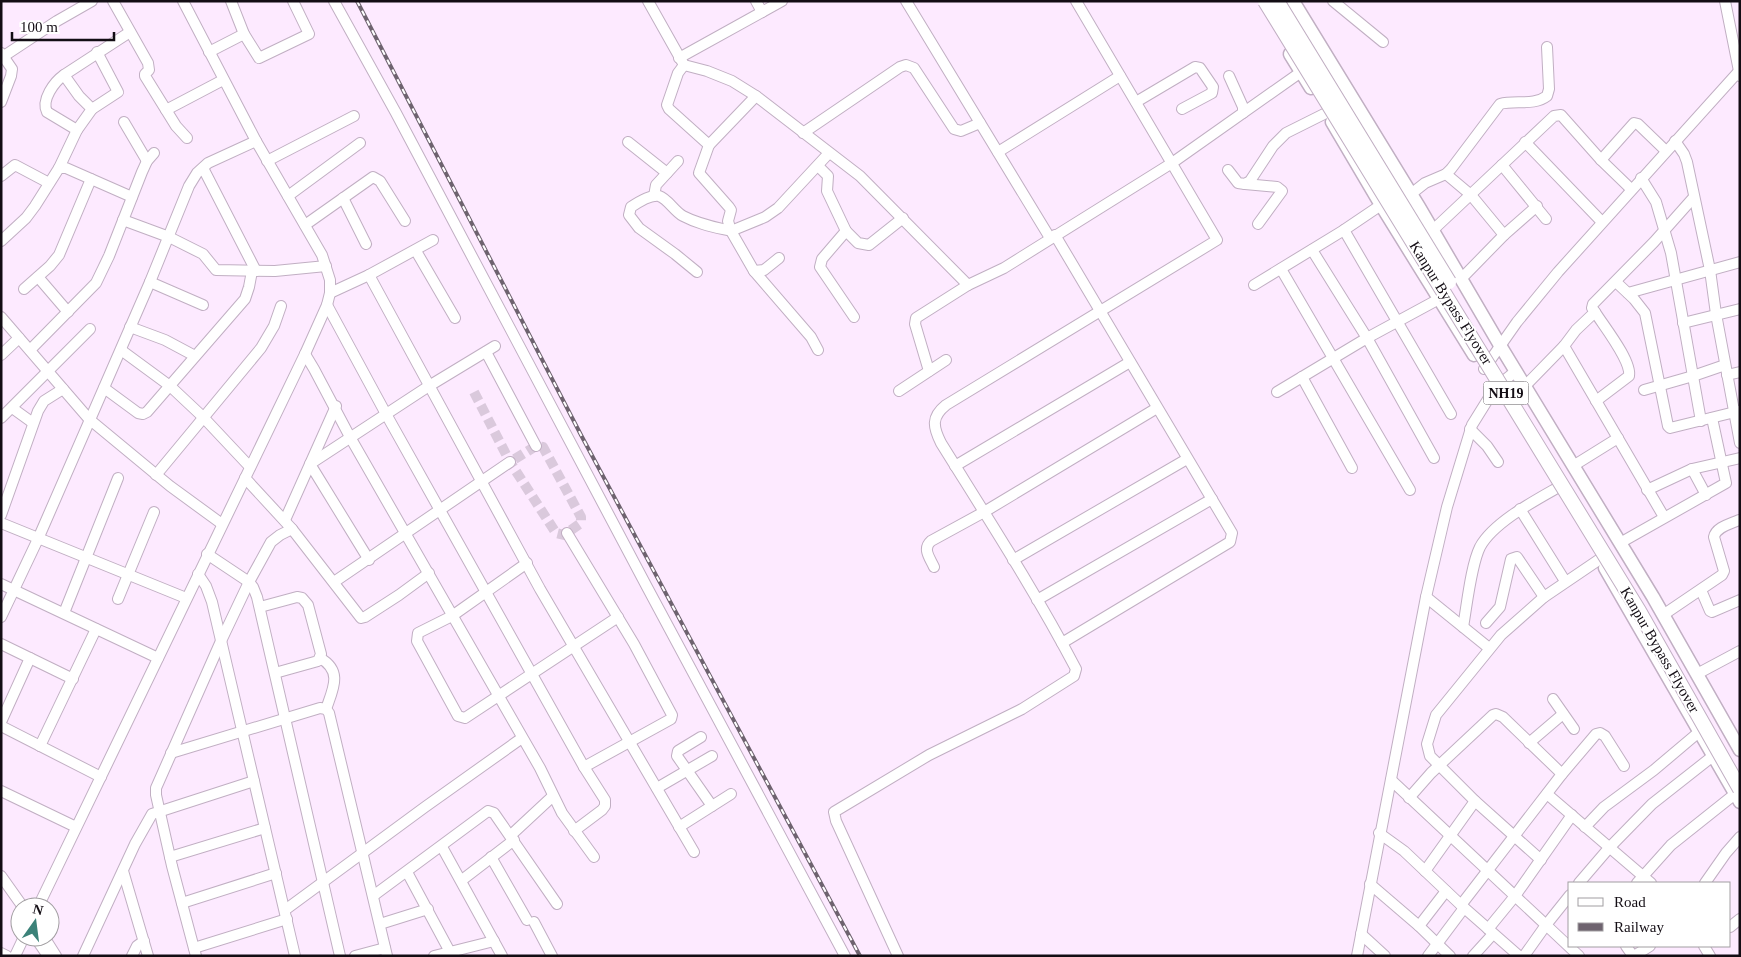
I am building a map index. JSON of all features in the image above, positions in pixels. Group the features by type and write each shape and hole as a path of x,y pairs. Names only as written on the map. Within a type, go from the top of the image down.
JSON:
{"highway":[{"name":"Kanpur Bypass Flyover","path":"1265,1 1639,611 1738,795"},
{"name":"Kanpur Bypass Flyover","path":"1277,1 1646,607 1740,772"}],"main road":[{"path":"1258,1 1380,205 1600,559 1713,756 1738,795"},
{"path":"1293,1 1433,230 1501,347 1663,615 1740,750"}],"street":[{"path":"1,102 12,69 3,54 92,1"},
{"path":"113,1 148,63 149,70 145,76 176,126 187,138"},
{"path":"43,897 304,354 327,305 330,293 330,280 322,255 256,142 183,1"},
{"path":"231,1 244,34 259,58 310,34 293,1"},
{"path":"334,1 396,113 633,562 845,956"},
{"path":"648,1 681,61 732,81 756,96 860,176 968,284"},
{"path":"756,1 762,12"},
{"path":"709,145 668,109 667,105 681,61 782,1"},
{"path":"906,1 998,152 1101,311 1232,533 1230,542 1062,643"},
{"path":"898,956 834,817 834,812 936,751 1022,709 1074,676 1076,669 1038,600 955,466 935,431 934,423 940,410 1218,240 1076,1"},
{"path":"1333,1 1383,42"},
{"path":"1484,370 1517,322 1552,279 1666,151 1740,74 1725,1"},
{"path":"77,130 45,110 45,105 55,82 97,52 130,32"},
{"path":"209,52 244,34"},
{"path":"1546,47 1552,107"},
{"path":"1,241 36,206 59,168 77,130 92,109 118,92 97,52"},
{"path":"803,133 900,66 906,65 914,68 954,129 962,131 980,122"},
{"path":"1136,102 1195,68 1200,68 1212,87 1212,93 1182,109"},
{"path":"929,371 915,324 916,318 968,284 1004,268 1172,163 1300,72"},
{"path":"64,74 79,96 92,109"},
{"path":"998,152 1120,76"},
{"path":"1229,76 1243,107 1243,113"},
{"path":"166,110 224,80"},
{"path":"1411,194 1425,183 1451,170 1500,104 1506,102 1530,102 1545,98 1549,90"},
{"path":"756,96 709,145 699,173 730,207 728,221 731,230 754,271 811,338 818,350"},
{"path":"1245,184 1250,181 1273,146 1286,133 1326,113"},
{"path":"1433,230 1548,119 1554,116 1561,115 1601,160 1632,189"},
{"path":"267,161 354,116"},
{"path":"124,122 147,161"},
{"path":"1601,160 1634,123 1638,124 1666,151"},
{"path":"1,617 16,589 89,419 121,350 189,186 197,173 208,163 256,142"},
{"path":"628,142 667,172"},
{"path":"1525,142 1602,222"},
{"path":"1675,142 1684,154 1687,162 1710,270 1726,370 1737,411 1740,444"},
{"path":"288,196 360,143"},
{"path":"30,350 96,283 109,256 147,161 154,153"},
{"path":"697,272 639,228 629,215 630,207 654,196 664,199 682,215 691,220 704,225 731,230 765,217 778,208 829,153"},
{"path":"654,196 656,185 678,161"},
{"path":"1,176 15,165 49,183"},
{"path":"1502,165 1546,219"},
{"path":"818,166 828,176 827,190 846,231 858,243 869,246 903,218"},
{"path":"59,168 66,168 132,197"},
{"path":"104,388 138,413 143,414 147,412 245,299 254,271 203,168"},
{"path":"1228,170 1238,183 1274,186 1282,191 1258,224"},
{"path":"1446,174 1471,195 1504,235"},
{"path":"305,225 369,178 375,178 380,182 405,220"},
{"path":"1620,543 1726,483 1722,462 1693,376 1665,230 1656,202 1642,178"},
{"path":"24,289 58,255 91,179"},
{"path":"1596,400 1629,376 1630,371 1621,352 1594,312 1593,304 1616,282 1694,197"},
{"path":"343,198 366,244"},
{"path":"1254,285 1344,230 1380,205"},
{"path":"1461,278 1504,235 1537,206"},
{"path":"123,220 203,254 216,270 254,271 326,266"},
{"path":"1344,230 1450,414"},
{"path":"846,231 822,259 820,267 854,317"},
{"path":"330,293 369,276 433,240"},
{"path":"1312,250 1367,338 1434,458"},
{"path":"416,251 455,318"},
{"path":"754,271 764,270 779,258"},
{"path":"1628,293 1740,262"},
{"path":"1281,269 1410,490"},
{"path":"369,276 573,647 694,852"},
{"path":"38,277 68,312"},
{"path":"150,282 203,305"},
{"path":"1616,282 1639,304 1645,313 1668,426 1670,428 1737,411"},
{"path":"1277,392 1367,338 1439,299"},
{"path":"327,305 485,592 532,672 584,767 605,800 605,806 589,821 574,831"},
{"path":"156,475 261,348 274,326 281,306"},
{"path":"1683,323 1740,309"},
{"path":"1525,386 1594,312"},
{"path":"1,317 89,419 156,475 222,524"},
{"path":"130,327 165,340 195,356"},
{"path":"1,418 90,329"},
{"path":"1,355 19,338"},
{"path":"1564,346 1664,517"},
{"path":"310,464 429,386 490,349 536,446"},
{"path":"121,350 170,386 250,466"},
{"path":"304,354 336,406 350,437 540,768 562,814 594,857"},
{"path":"899,391 946,360"},
{"path":"955,466 1130,362"},
{"path":"1644,390 1693,376 1726,370 1740,372"},
{"path":"1356,956 1426,597 1447,507 1470,429 1495,388 1516,371"},
{"path":"1302,376 1352,468"},
{"path":"1,515 33,423 44,401 63,389"},
{"path":"285,520 336,406"},
{"path":"13,407 33,423"},
{"path":"934,568 926,551 928,543 984,512 1157,408"},
{"path":"1470,429 1488,446 1498,462"},
{"path":"1573,466 1618,438"},
{"path":"1648,490 1692,469 1740,458"},
{"path":"1013,560 1187,459"},
{"path":"334,582 369,560 406,532 510,462"},
{"path":"310,464 369,560"},
{"path":"1692,469 1706,495"},
{"path":"64,613 118,478"},
{"path":"245,478 285,520 361,618 365,618 429,573"},
{"path":"1463,626 1474,564 1481,545 1488,536 1520,509 1557,488"},
{"path":"1038,600 1212,499"},
{"path":"1520,509 1565,581"},
{"path":"118,599 154,512"},
{"path":"1663,615 1722,575 1724,571 1714,533 1739,520"},
{"path":"1,523 186,598"},
{"path":"292,529 271,542 249,582 221,640 156,788 170,857 195,952 286,914 322,882 522,738"},
{"path":"567,533 618,617 672,715 671,719 584,767"},
{"path":"207,554 249,582 253,587 260,607 340,956"},
{"path":"1486,623 1500,607 1511,559 1518,557 1544,596"},
{"path":"1541,860 1475,801 1430,756 1427,744 1433,721 1440,709 1489,648 1514,621 1544,596 1600,559"},
{"path":"527,563 452,616 418,633 416,637 458,716 465,718 618,617"},
{"path":"198,574 206,586 212,602 295,956"},
{"path":"1,584 16,589 158,658"},
{"path":"1701,590 1712,612 1740,600"},
{"path":"260,607 297,597 306,600 321,654 318,661 275,673"},
{"path":"1426,597 1489,648"},
{"path":"40,746 96,629"},
{"path":"1,644 73,679"},
{"path":"1697,674 1740,650"},
{"path":"1,722 30,658"},
{"path":"320,658 328,663 335,677 326,709"},
{"path":"1553,699 1574,729"},
{"path":"171,753 320,708 326,709 329,713 364,852 386,952 355,956"},
{"path":"1409,798 1439,765 1496,714 1503,717 1562,774"},
{"path":"1529,743 1563,714"},
{"path":"1,726 100,777"},
{"path":"1585,827 1604,807 1654,770 1699,732"},
{"path":"1428,956 1514,837 1562,774 1596,734 1600,733 1606,736 1624,766"},
{"path":"701,737 677,753 677,756 712,806"},
{"path":"657,788 712,756"},
{"path":"1581,882 1609,848 1652,804 1713,756"},
{"path":"1391,780 1568,946"},
{"path":"83,956 150,817 160,811 254,781"},
{"path":"1,791 76,827"},
{"path":"679,827 731,794"},
{"path":"1547,794 1644,881 1671,845 1738,795"},
{"path":"462,880 491,857 553,796"},
{"path":"1425,871 1475,801"},
{"path":"374,896 488,811 494,813 512,837 557,904"},
{"path":"1473,956 1572,815"},
{"path":"170,857 265,828"},
{"path":"1379,833 1404,851 1462,907 1519,956"},
{"path":"1706,882 1740,837"},
{"path":"442,846 502,956"},
{"path":"491,857 552,956"},
{"path":"123,870 148,956"},
{"path":"407,872 450,952"},
{"path":"182,903 276,873"},
{"path":"1,876 16,897"},
{"path":"1370,884 1438,943 1450,956"},
{"path":"1419,926 1446,891"},
{"path":"1524,956 1568,898"},
{"path":"380,924 428,909"},
{"path":"1361,934 1385,956"},
{"path":"132,956 137,946 144,941"},
{"path":"434,956 494,941"},
{"path":"1569,947 1579,956"},
{"path":"1633,956 1648,947"},
{"path":"1,953 7,956"}],"tunnel":[{"path":"474,392 510,462 556,533 564,535 581,523 581,517 543,447 536,446 510,462"}],"railway":[{"path":"357,1 581,435 860,956"}]}
